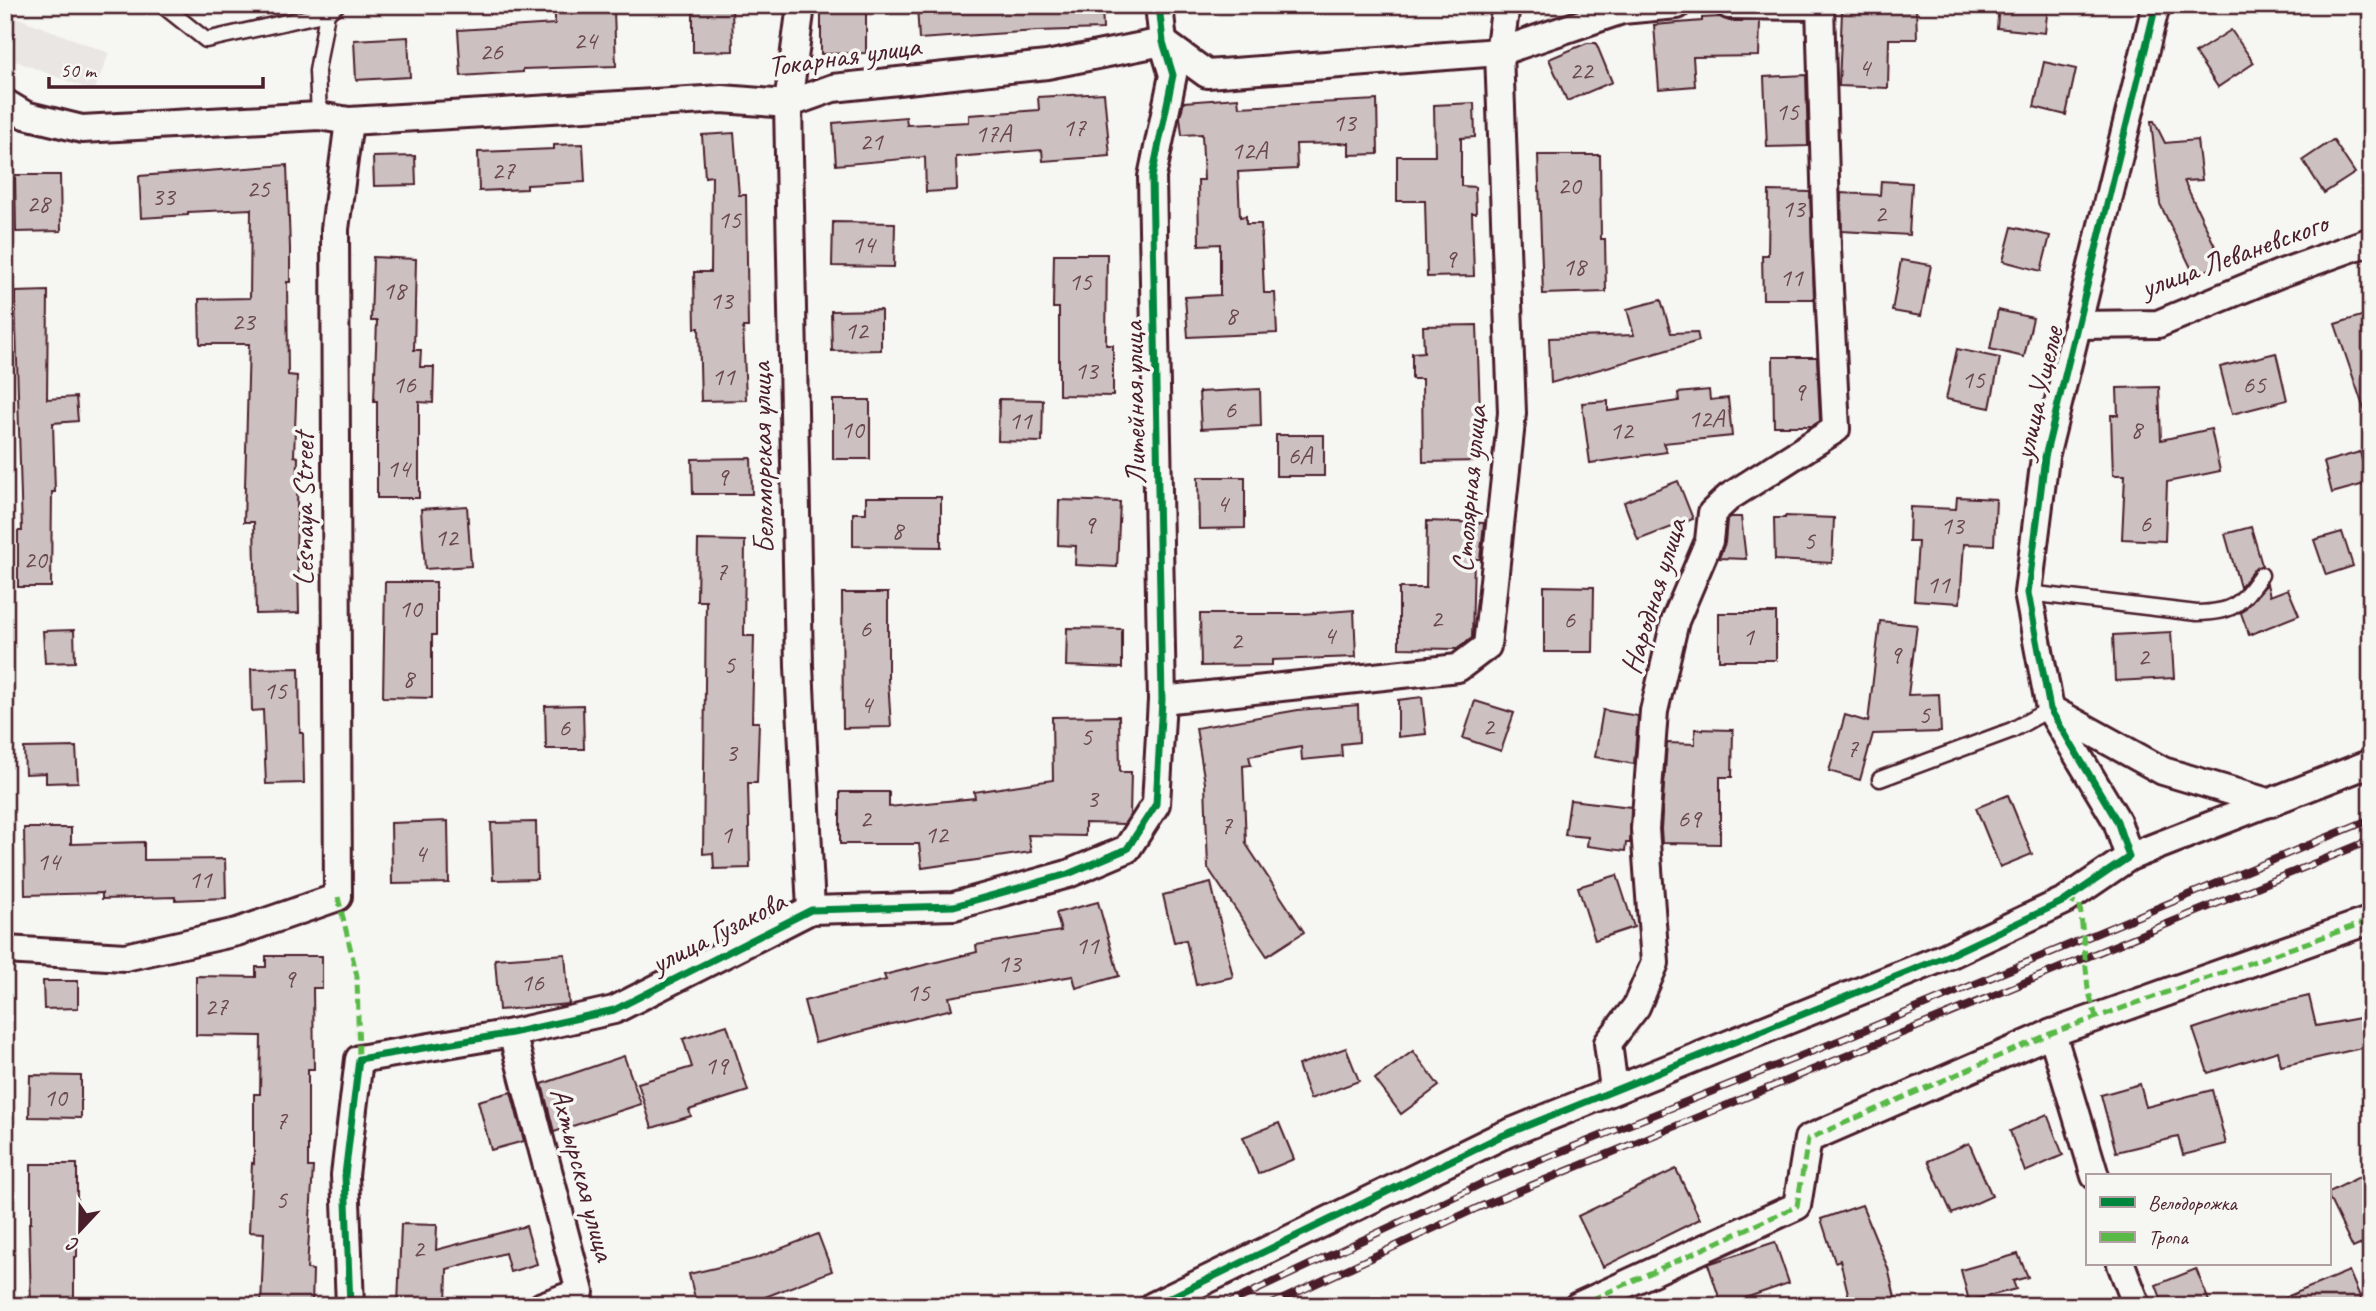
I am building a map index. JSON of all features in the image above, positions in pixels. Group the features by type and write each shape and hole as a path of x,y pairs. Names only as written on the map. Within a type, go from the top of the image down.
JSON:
{"street":[{"name":"Беломорская улица","path":"801,5 788,104 799,666 811,910"},
{"name":"Литейная улица","path":"1156,804 1162,701 1152,177 1173,75 1163,42 1160,5"},
{"name":"Столярная улица","path":"1162,701 1458,668 1487,646 1512,412 1499,52 1506,5"},
{"path":"1163,42 1207,74 1499,52 1622,10 1677,5"},
{"path":"1729,5 1820,6"},
{"name":"улица Ущелье","path":"2129,857 2117,821 2050,709 2028,593 2045,457 2155,5"},
{"name":"Народная улица","path":"1614,1089 1608,1042 1636,1007 1655,963 1645,829 1654,711 1675,621 1709,541 1712,513 1729,497 1836,429 1827,248 1820,6"},
{"name":"Токарная улица","path":"5,103 25,115 82,129 319,116 349,121 722,99 788,104 832,88 1047,65 1163,42"},
{"name":"Lesnaya Street","path":"5,950 125,957 237,932 338,897 335,229 349,121"},
{"name":"улица Леваневского","path":"2077,325 2158,324 2279,274 2371,241"},
{"path":"2050,709 2164,771 2271,803"},
{"path":"1153,1306 1499,1136 1947,956 2066,900 2129,857 2371,763"},
{"name":"улица Гузакова","path":"350,1306 345,1175 359,1059 512,1033 614,1010 811,910 954,906 1068,874 1127,849 1156,804"},
{"path":"1577,1306 1797,1206 1808,1139 2052,1033 2371,920"},
{"name":"Ахтырская улица","path":"512,1033 580,1292 542,1306"},
{"path":"2052,1033 2094,1174"},
{"path":"2122,1266 2137,1306"}],"lane":[{"path":"162,5 206,40 332,9 317,71 319,116"},
{"path":"2028,593 2197,613 2223,612 2242,600 2261,575"},
{"path":"1880,779 2012,730 2050,709"}],"shaded area":[{"path":"5,13 109,53 94,91 5,57"}],"building":[{"path":"693,5 732,5 733,51 693,52"},
{"path":"821,5 866,5 866,53 821,54"},
{"path":"917,5 1102,5 1103,29 919,39"},
{"path":"1883,5 1916,5 1917,39 1889,39 1888,88 1839,86 1842,11 1883,10"},
{"path":"1999,5 2048,5 2045,33 1997,28"},
{"path":"614,11 616,66 523,69 523,72 461,76 458,30 555,24 555,14"},
{"path":"1720,17 1729,21 1760,21 1759,56 1693,57 1695,86 1659,89 1654,25"},
{"path":"2231,30 2254,63 2218,87 2195,53"},
{"path":"408,37 410,77 356,80 354,40"},
{"path":"1587,43 1596,43 1612,82 1567,101 1549,59"},
{"path":"2044,62 2076,69 2066,115 2034,107"},
{"path":"1806,75 1808,146 1767,147 1764,77"},
{"path":"1104,93 1110,156 1043,161 1042,150 956,157 957,190 926,192 925,157 836,165 833,123 906,117 907,125 969,122 969,115 1039,110 1038,97"},
{"path":"1238,98 1239,107 1377,100 1378,154 1349,155 1349,143 1296,144 1297,169 1238,172 1240,217 1246,216 1246,224 1261,224 1264,293 1275,293 1277,333 1188,337 1185,297 1220,295 1220,244 1199,245 1198,180 1204,180 1202,134 1182,135 1180,117 1184,102"},
{"path":"1474,103 1475,137 1461,138 1461,186 1475,187 1476,213 1472,213 1474,276 1427,277 1425,201 1397,201 1397,156 1435,156 1434,105"},
{"path":"2151,121 2154,121 2165,143 2197,140 2202,180 2184,181 2223,263 2195,276 2160,204"},
{"path":"734,133 739,195 746,195 748,327 743,327 746,400 701,401 694,272 711,272 712,176 705,177 702,135"},
{"path":"2333,140 2355,173 2324,193 2303,160"},
{"path":"583,144 585,182 479,191 478,152 554,149 554,145"},
{"path":"1538,155 1600,155 1601,239 1605,239 1606,292 1543,294"},
{"path":"415,156 416,185 374,186 373,157"},
{"path":"287,165 290,248 290,282 287,282 288,375 297,376 294,456 298,457 296,559 299,613 256,614 254,522 244,522 249,344 200,344 199,299 250,298 251,209 188,212 188,215 141,218 139,176"},
{"path":"15,175 60,175 61,231 16,232"},
{"path":"1881,181 1912,183 1909,235 1842,231 1841,193 1880,195"},
{"path":"1769,191 1810,192 1814,299 1763,299 1762,255 1768,255"},
{"path":"833,222 895,223 894,267 832,266"},
{"path":"2012,227 2050,236 2041,271 2003,261"},
{"path":"1054,254 1107,254 1106,345 1113,345 1113,396 1059,395 1059,308 1053,308"},
{"path":"373,257 416,259 414,350 421,350 420,367 434,367 433,403 419,402 419,498 377,498 377,401 374,401 377,321 371,321"},
{"path":"1901,260 1931,265 1921,316 1892,311"},
{"path":"48,291 47,399 76,397 78,421 53,423 55,492 52,492 51,587 18,587 18,531 22,531 15,292"},
{"path":"1661,300 1671,333 1697,332 1699,341 1551,383 1549,338 1634,335 1627,309"},
{"path":"881,310 881,350 832,351 831,311"},
{"path":"1998,310 2033,318 2024,357 1990,349"},
{"path":"2371,313 2371,417 2367,418 2335,324"},
{"path":"1477,325 1480,411 1483,411 1483,461 1423,462 1422,379 1412,379 1412,353 1424,352 1423,326"},
{"path":"1957,349 2000,358 1990,408 1946,399"},
{"path":"2276,353 2287,400 2232,414 2220,367"},
{"path":"1773,357 1817,357 1820,421 1812,426 1774,426"},
{"path":"2159,387 2161,440 2211,429 2220,471 2167,482 2165,541 2122,539 2125,475 2113,475 2111,415 2118,415 2117,388"},
{"path":"1260,389 1261,426 1201,429 1199,392"},
{"path":"1709,390 1710,400 1728,398 1732,436 1663,443 1667,452 1590,463 1582,403 1608,401 1608,411 1679,401 1678,393"},
{"path":"999,399 1043,400 1042,442 998,441"},
{"path":"833,400 870,400 870,459 833,459"},
{"path":"1276,435 1324,435 1324,476 1276,476"},
{"path":"2360,452 2368,483 2332,493 2324,462"},
{"path":"751,458 752,494 693,494 692,459"},
{"path":"1198,477 1245,477 1245,528 1199,529"},
{"path":"1678,481 1693,519 1638,540 1624,502"},
{"path":"866,497 941,497 941,547 853,546 853,513 866,513"},
{"path":"1957,497 1996,499 1994,545 1964,544 1960,603 1914,600 1918,542 1909,542 1910,507 1956,509"},
{"path":"1059,500 1120,502 1117,567 1075,565 1076,546 1058,545"},
{"path":"467,506 471,566 425,569 421,509"},
{"path":"1741,517 1746,559 1719,558 1725,543 1727,520"},
{"path":"1774,518 1834,518 1832,563 1775,560"},
{"path":"1427,521 1484,523 1480,559 1474,559 1472,638 1457,649 1399,648 1399,588 1426,588"},
{"path":"2251,527 2262,565 2254,569 2240,587 2225,534"},
{"path":"2342,532 2353,566 2326,575 2314,540"},
{"path":"698,540 745,541 744,636 754,636 752,722 759,722 757,783 748,783 750,868 714,869 713,853 703,854 706,601 697,601"},
{"path":"385,582 436,582 436,635 432,635 432,698 383,697"},
{"path":"2267,584 2270,596 2288,589 2299,615 2249,635 2241,613"},
{"path":"1544,586 1594,587 1593,652 1544,652"},
{"path":"842,593 888,593 891,727 843,728"},
{"path":"1354,610 1356,657 1272,660 1272,665 1201,666 1200,614 1302,614"},
{"path":"1719,613 1776,613 1776,660 1719,660"},
{"path":"1880,621 1917,625 1908,695 1939,694 1941,732 1873,734 1860,780 1829,771 1845,715 1868,722"},
{"path":"1067,628 1122,629 1122,668 1066,666"},
{"path":"74,630 75,662 45,663 43,631"},
{"path":"2171,632 2174,678 2115,681 2113,635"},
{"path":"299,668 304,783 266,784 263,710 252,711 251,669"},
{"path":"1422,697 1426,734 1398,737 1398,700"},
{"path":"1475,701 1514,713 1501,751 1463,738"},
{"path":"583,705 584,749 546,749 545,706"},
{"path":"1358,705 1359,742 1341,744 1342,756 1302,760 1301,747 1249,756 1251,765 1243,766 1246,844 1304,932 1267,956 1208,868 1205,783 1196,728 1298,710"},
{"path":"1603,710 1638,716 1634,764 1595,757"},
{"path":"1119,716 1120,772 1131,772 1130,815 1124,824 1085,823 1085,836 1028,835 1031,852 922,868 919,844 840,844 840,792 889,792 889,807 975,798 974,792 1053,780 1052,717"},
{"path":"1695,729 1733,730 1732,777 1720,777 1720,844 1662,843 1667,743 1695,744"},
{"path":"76,747 78,782 46,783 46,773 25,774 24,748"},
{"path":"2008,795 2032,854 2000,867 1976,808"},
{"path":"1570,800 1631,807 1630,843 1626,843 1625,851 1587,846 1588,837 1565,835"},
{"path":"448,821 449,883 392,884 391,823"},
{"path":"536,822 537,879 493,880 491,823"},
{"path":"24,828 71,828 71,844 144,842 144,860 225,859 226,898 102,899 102,893 25,895"},
{"path":"1617,875 1634,927 1595,940 1578,887"},
{"path":"1211,883 1233,977 1196,985 1186,940 1174,942 1163,895"},
{"path":"1098,902 1119,976 1076,988 1073,976 949,997 952,1009 815,1043 804,1001 886,980 884,975 977,952 976,945 1061,931 1056,913"},
{"path":"565,954 569,1004 499,1010 495,959"},
{"path":"266,956 322,956 322,988 313,988 314,1069 308,1069 308,1167 313,1167 307,1269 313,1270 312,1306 261,1306 264,1233 249,1232 252,1163 254,1164 254,1094 260,1094 261,1036 196,1035 196,976 256,977 256,967 266,967"},
{"path":"43,981 78,981 78,1008 44,1009"},
{"path":"2309,996 2316,1026 2371,1016 2371,1046 2281,1066 2278,1051 2208,1073 2193,1029 2253,1009"},
{"path":"727,1025 748,1091 689,1110 691,1116 652,1128 638,1083 692,1067 683,1039"},
{"path":"1346,1048 1359,1081 1310,1099 1298,1065"},
{"path":"1413,1051 1439,1086 1401,1114 1375,1079"},
{"path":"624,1056 641,1104 554,1132 542,1084"},
{"path":"30,1075 81,1076 81,1118 29,1117"},
{"path":"2140,1084 2146,1107 2212,1090 2226,1144 2183,1155 2178,1137 2116,1152 2101,1095"},
{"path":"511,1092 524,1141 491,1150 478,1101"},
{"path":"2047,1114 2063,1155 2025,1172 2010,1131"},
{"path":"1279,1123 1294,1159 1258,1174 1243,1137"},
{"path":"1969,1143 1992,1196 1952,1214 1928,1161"},
{"path":"31,1164 77,1164 74,1306 31,1306"},
{"path":"1676,1169 1700,1219 1603,1267 1578,1216"},
{"path":"2371,1171 2371,1240 2353,1248 2330,1200 2330,1192"},
{"path":"1862,1205 1888,1268 1897,1306 1851,1306 1840,1260 1835,1262 1821,1219"},
{"path":"401,1224 437,1225 436,1250 526,1226 537,1264 510,1272 505,1253 447,1269 446,1306 398,1306"},
{"path":"818,1234 832,1271 742,1306 697,1306 689,1274 754,1259"},
{"path":"1775,1242 1789,1283 1722,1306 1708,1264"},
{"path":"2018,1254 2028,1277 2013,1281 2016,1289 1969,1301 1961,1270"},
{"path":"2196,1269 2211,1306 2164,1306 2156,1285"},
{"path":"2349,1271 2364,1306 2267,1306 2267,1305"}],"railway":[{"path":"1223,1306 1483,1183 1848,1037 2371,819"},
{"path":"1268,1306 1477,1208 2371,840"}],"marked path":[{"path":"338,897 357,976 359,1059"},
{"path":"2066,900 2080,905 2088,989 2096,1017"},
{"path":"1578,1306 1797,1206 1808,1139 2052,1033 2371,920"}],"cycle path":[{"path":"350,1306 345,1175 359,1059 512,1033 614,1010 811,910 954,906 1068,874 1127,849 1156,804 1162,700 1152,177 1173,75 1163,42 1159,5"},
{"path":"1153,1306 1499,1137 1947,956 2066,900 2129,857 2117,821 2050,709 2028,593 2045,457 2156,5"}]}
